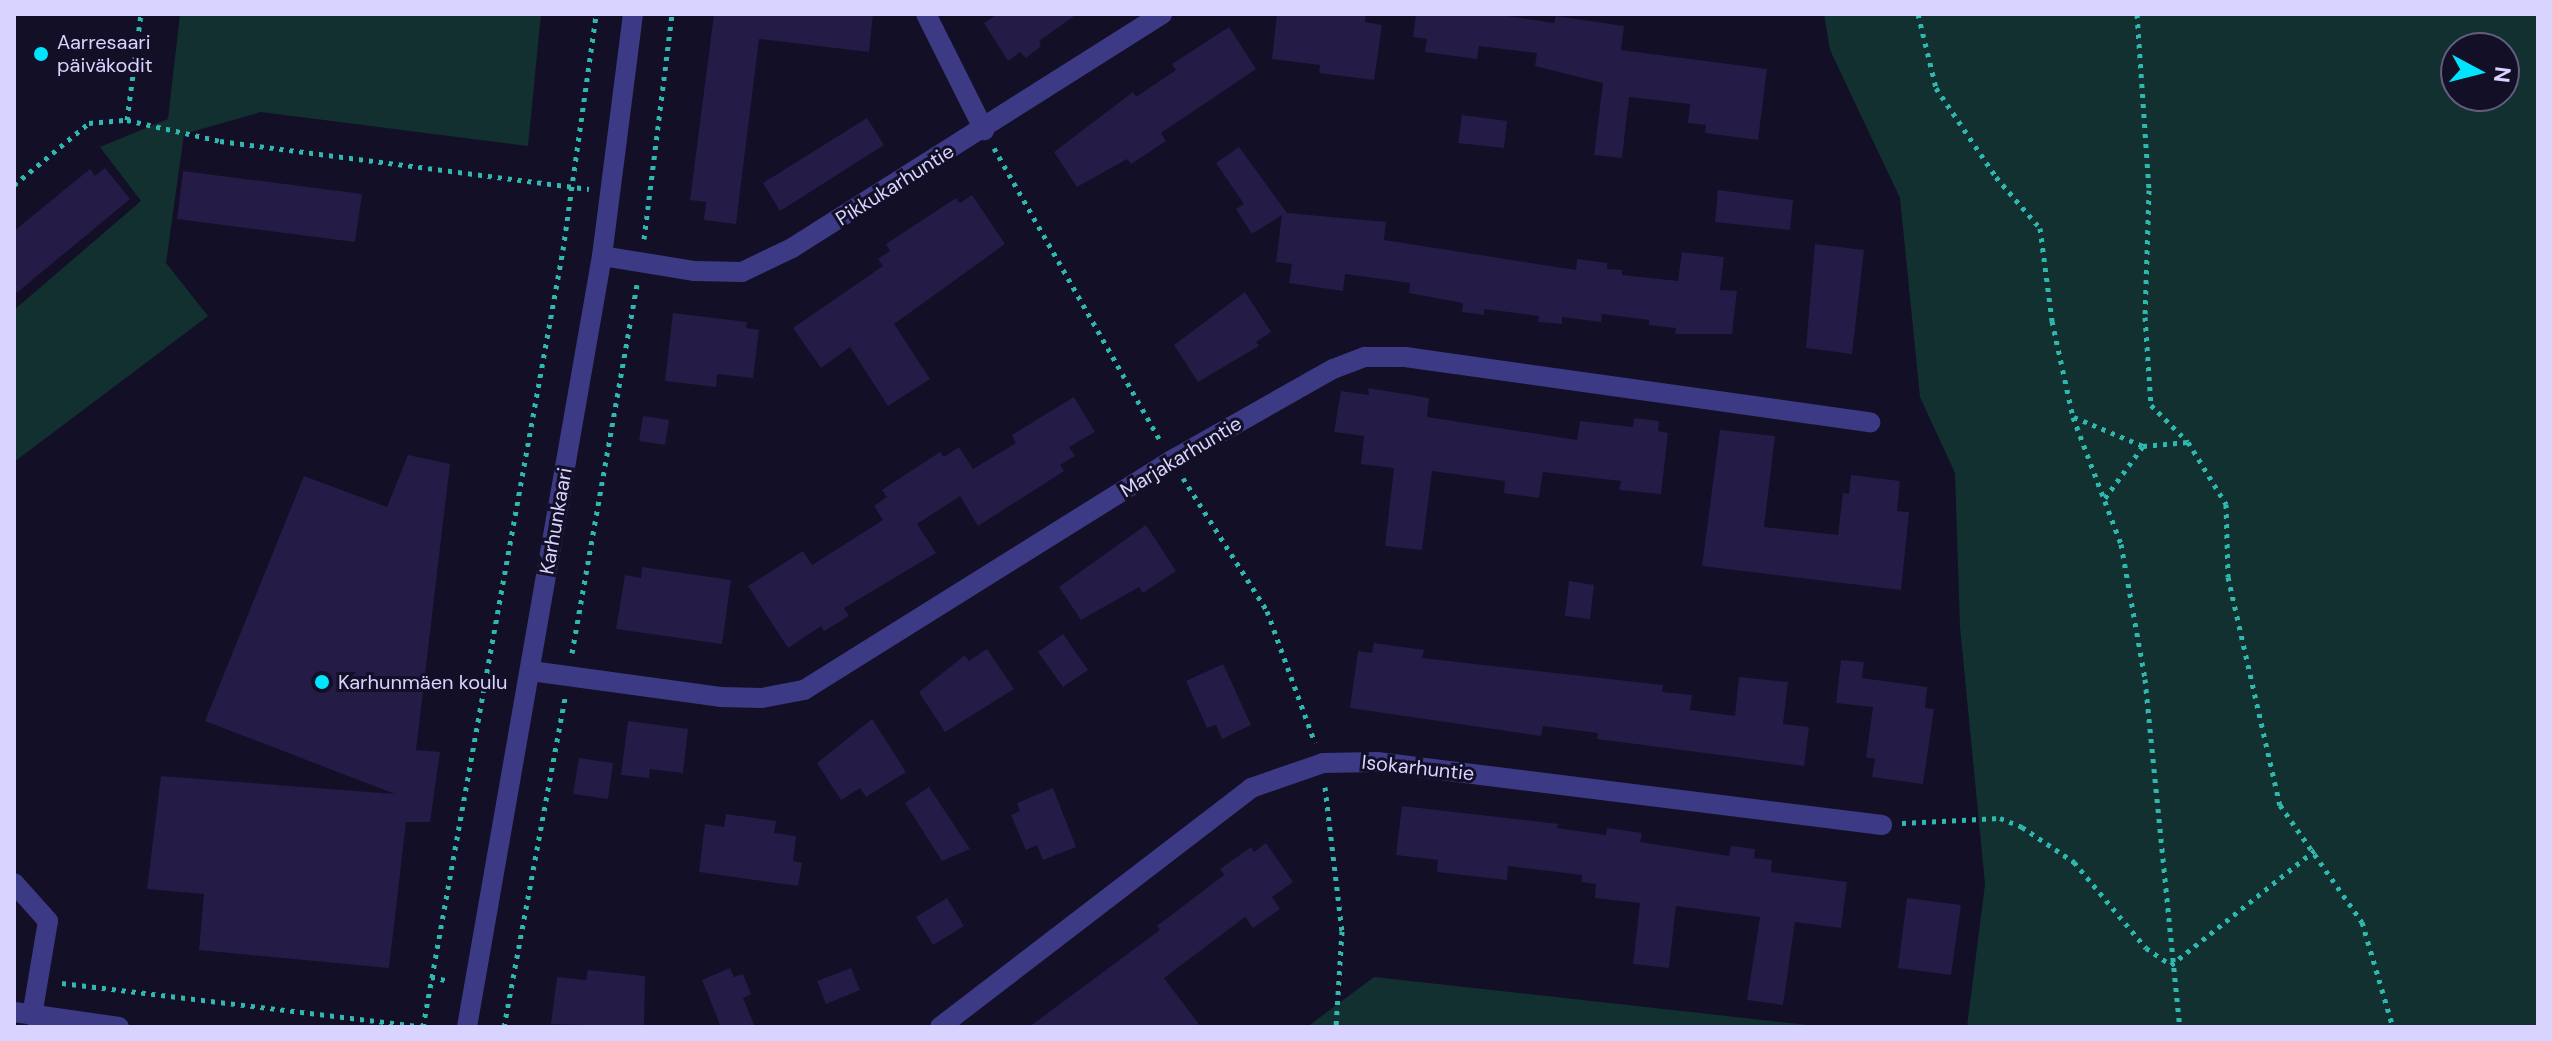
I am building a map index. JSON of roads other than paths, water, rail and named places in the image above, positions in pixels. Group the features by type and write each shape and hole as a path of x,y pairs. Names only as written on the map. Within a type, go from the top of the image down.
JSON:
{"street":[{"name":"Karhunkaari","path":"467,1027 602,256 633,14"},
{"path":"926,14 984,130"},
{"name":"Pikkukarhuntie","path":"602,256 641,263 742,272 792,248 984,130 1162,14"},
{"name":"Marjakarhuntie","path":"531,671 720,697 762,698 804,690 1172,460 1333,369 1365,357 1405,357 1870,422"},
{"name":"Isokarhuntie","path":"940,1027 1251,788 1323,763 1377,762 1882,825"},
{"path":"14,883 48,921 38,980 23,1014 119,1027"}],"place":[{"name":"Aarresaari päiväkodit","path":"41,54"},
{"name":"Karhunmäen koulu","path":"322,682"}]}
